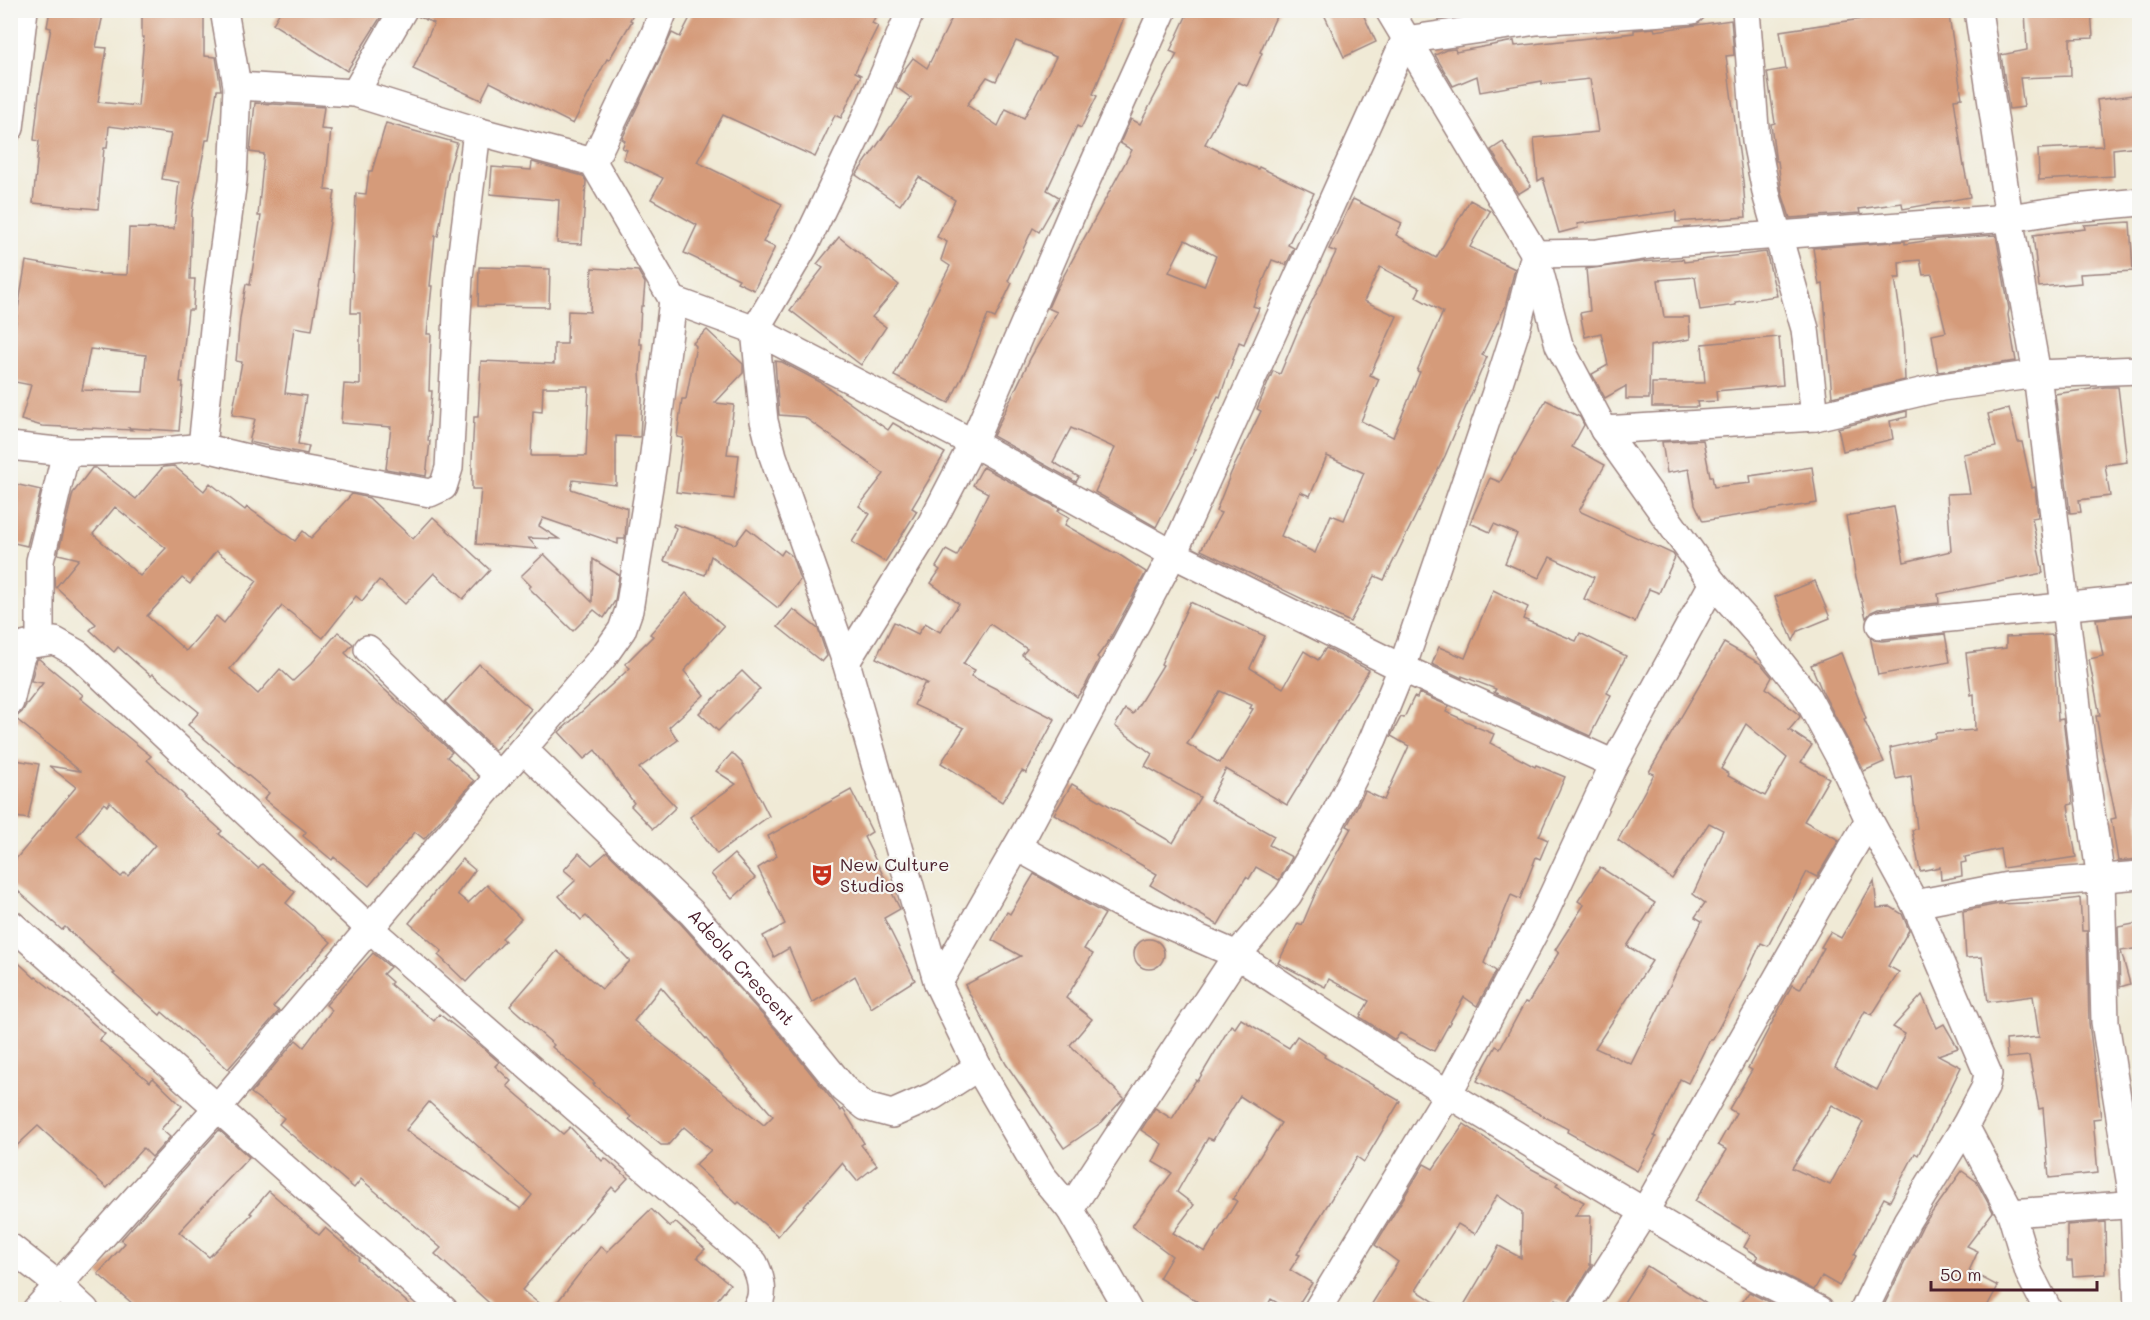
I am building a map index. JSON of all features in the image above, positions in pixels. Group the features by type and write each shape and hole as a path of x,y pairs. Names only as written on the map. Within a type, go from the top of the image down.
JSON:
{"street":[{"path":"10,128 24,10"},
{"path":"202,447 217,299 233,180 237,86 225,10"},
{"path":"355,93 403,10"},
{"path":"593,162 654,36 664,10"},
{"path":"911,10 865,119 809,236 755,330 763,411 773,456 846,662 938,984 976,1068 1042,1176 1070,1209 1128,1310"},
{"path":"846,662 930,526 973,443 1078,199 1163,10"},
{"path":"1389,10 1535,254 1559,345 1604,430 1713,583 1759,635 1806,695 1841,760 1869,820 1915,904 1988,1074 1985,1088 1965,1126 1907,1221 1864,1310"},
{"path":"1405,40 1537,16 1692,10"},
{"path":"1746,10 1756,141 1767,197 1805,329 1815,417"},
{"path":"1978,10 2009,218 2037,374 2067,606 2085,773 2101,879 2105,1022 2136,1205 2138,1310"},
{"path":"938,984 1017,847 1173,554 1405,40"},
{"path":"36,1310 218,1107 603,657 622,630 629,610 654,462 673,300 593,162 477,131 355,93 237,86"},
{"path":"10,446 66,452 155,452 202,447 263,462 430,493 443,487 449,468 459,277 477,131"},
{"path":"1535,254 1597,253 1656,244 2009,218 2075,208 2139,202"},
{"path":"1070,1209 1238,955 1288,895 1330,824 1373,739 1402,668 1516,330 1535,254"},
{"path":"673,300 755,330 973,443 1173,554 1402,668 1614,765"},
{"path":"1604,430 1815,417 1942,387 2037,374 2139,370"},
{"path":"40,642 40,561 66,452"},
{"path":"1317,1310 1448,1094 1543,916 1614,765 1713,583"},
{"path":"1880,625 2139,599"},
{"path":"10,702 20,659 26,645 55,641 78,654 369,928 754,1263 760,1275 761,1291 759,1305 755,1310"},
{"path":"368,649 499,776"},
{"name":"Adeola Crescent","path":"523,749 692,913 789,1021 844,1089 866,1107 892,1114 933,1096 976,1068"},
{"path":"1582,1310 1645,1211 1869,820"},
{"path":"1017,847 1118,903 1238,955 1448,1094 1748,1274 1820,1310"},
{"path":"1915,904 2008,886 2139,875"},
{"path":"10,923 444,1310"},
{"path":"1965,1126 2011,1213 2029,1273 2048,1310"},
{"path":"2011,1213 2136,1205"},
{"path":"10,1247 57,1284 85,1310"}],"building":[{"path":"50,10 104,10 96,47 107,48 98,102 138,106 144,37 142,37 142,10 204,10 204,56 216,57 221,90 217,90 209,140 206,140 192,212 190,279 195,279 193,310 188,310 180,382 183,382 179,431 42,426 21,420 31,385 10,381 10,344 12,345 26,261 101,274 127,275 129,228 174,229 179,182 162,179 171,134 109,126 107,148 104,148 98,209 33,203 39,141 34,140 39,95 51,28 47,27","holes":["90,349 146,355 143,392 82,390"]},
{"path":"281,10 385,10 347,71 273,24"},
{"path":"419,10 635,10 630,20 632,21 609,60 607,59 573,124 490,82 481,100 413,69 434,23 417,16"},
{"path":"694,10 879,10 872,23 878,26 855,72 861,75 841,118 835,115 815,157 723,115 697,162 782,204 763,242 775,247 754,290 737,282 739,279 684,253 697,225 651,199 663,178 623,159 627,150 622,148 625,141 622,139 672,33 680,37"},
{"path":"956,10 1127,10 1093,94 1097,96 1081,128 1077,126 1047,190 1059,197 1039,232 1033,228 1008,281 1012,283 995,318 988,315 968,365 949,403 894,376 950,266 941,260 947,242 937,237 955,200 919,177 900,205 856,175 911,98 896,87 901,74 913,58 927,68","holes":["1016,41 1056,57 1024,118 1006,109 998,126 967,105 987,77 996,81"]},
{"path":"1189,10 1279,10 1247,86 1238,82 1205,144 1314,193 1288,245 1294,248 1286,265 1272,260 1253,306 1259,308 1244,344 1239,342 1220,397 1218,396 1194,449 1196,449 1156,527 1095,492 1115,448 1071,428 1053,462 1079,477 1076,482 993,436 1031,357 1057,312 1048,308 1056,290 1132,150 1120,143 1131,119 1140,124 1177,54 1170,51","holes":["1185,240 1216,256 1204,286 1169,272"]},
{"path":"1322,10 1361,10 1376,42 1344,57"},
{"path":"1868,10 1948,10 1962,98 1954,99 1970,197 1903,209 1902,203 1859,209 1860,213 1790,218 1782,193 1778,161 1775,156 1771,124 1775,123 1767,72 1786,69 1780,31 1868,18"},
{"path":"2025,10 2091,10 2093,38 2070,39 2071,76 2020,78 2024,107 2009,109 2001,55 2027,50"},
{"path":"1731,20 1734,55 1726,56 1746,217 1676,222 1676,211 1577,224 1578,228 1559,233 1543,178 1538,181 1534,138 1598,132 1590,79 1542,84 1542,81 1480,92 1477,76 1453,86 1435,55 1446,50 1455,49 1456,52 1514,41 1515,46 1634,33 1634,30 1654,28 1655,31"},
{"path":"2139,94 2139,146 2113,149 2114,176 2039,180 2038,149 2103,146 2097,100"},
{"path":"255,103 324,107 321,129 331,130 325,190 335,191 312,330 294,327 285,393 306,396 298,444 309,446 307,454 249,442 255,419 232,415 242,362 236,361 240,318 246,284 250,285 261,216 258,216 264,154 250,152"},
{"path":"386,123 457,143 449,170 438,236 435,236 430,286 432,286 427,334 431,334 429,391 432,391 426,476 386,469 391,427 341,423 344,384 360,385 360,313 351,313 356,193 366,194 369,171 372,171"},
{"path":"1503,142 1531,186 1518,194 1491,150"},
{"path":"532,162 583,176 586,181 582,244 557,243 559,200 490,194 492,167 531,170"},
{"path":"1353,199 1402,223 1396,235 1436,258 1470,200 1490,211 1470,247 1515,269 1505,307 1482,355 1487,357 1445,456 1384,580 1375,576 1350,622 1201,550 1221,513 1216,511 1231,473 1261,411 1257,409 1273,371 1280,374 1299,328 1336,252 1329,249","holes":["1380,267 1420,288 1416,297 1443,312 1417,371 1420,372 1393,437 1361,421 1379,379 1370,375 1397,316 1364,301","1327,456 1364,473 1344,520 1331,515 1315,553 1281,536 1300,492 1310,496"]},
{"path":"2130,222 2133,271 2080,274 2081,283 2039,287 2033,235 2085,229 2084,225"},
{"path":"1996,235 2016,361 1938,372 1932,335 1946,332 1932,274 1923,275 1920,260 1899,262 1900,278 1895,278 1903,333 1905,380 1832,397 1823,284 1819,285 1813,248 1905,241 1905,244"},
{"path":"839,237 899,285 872,317 886,327 861,365 790,310 823,268 817,264"},
{"path":"1766,252 1777,296 1700,310 1695,277 1658,280 1664,317 1689,317 1690,339 1650,346 1649,399 1626,399 1626,386 1605,398 1592,374 1608,365 1601,333 1585,337 1580,313 1590,311 1586,269 1683,259 1684,262"},
{"path":"479,267 550,269 549,307 478,306"},
{"path":"592,268 638,271 645,283 639,344 642,344 640,437 616,436 616,485 573,480 571,489 627,508 625,539 618,539 618,544 543,518 539,526 559,539 528,538 538,549 476,544 481,489 472,489 472,460 474,417 478,417 481,361 554,364 554,344 567,344 568,311 590,312","holes":["543,387 589,387 586,456 531,456 533,411 542,412"]},
{"path":"707,330 743,364 743,373 715,403 734,405 727,454 739,455 734,499 676,492 683,438 677,437 682,399 686,399 696,346 693,343"},
{"path":"1779,337 1783,385 1716,391 1717,401 1697,402 1698,407 1652,407 1652,383 1705,383 1702,344"},
{"path":"775,361 782,362 820,382 888,430 893,423 945,453 912,508 917,511 885,562 852,542 870,514 859,506 884,474 804,417 779,415"},
{"path":"2118,387 2127,462 2105,465 2110,496 2079,500 2081,512 2070,513 2055,394"},
{"path":"1546,400 1580,417 1584,425 1572,447 1605,465 1579,511 1673,554 1675,557 1659,593 1649,589 1635,622 1584,599 1594,577 1550,557 1539,578 1505,563 1517,534 1494,524 1490,532 1470,523 1490,478 1500,482"},
{"path":"2009,408 2018,442 2022,442 2032,488 2035,487 2038,517 2032,518 2043,573 1938,594 1939,603 1878,609 1866,618 1855,573 1846,516 1894,507 1904,562 1951,551 1947,494 1970,493 1963,454 1996,447 1988,414"},
{"path":"1907,411 1907,417 1890,421 1893,439 1843,451 1838,428"},
{"path":"1703,440 1714,487 1751,483 1750,476 1812,467 1817,503 1703,521 1695,504 1689,469 1667,473 1662,442"},
{"path":"174,466 204,491 210,483 245,510 247,507 295,541 303,531 311,538 352,494 369,498 413,539 433,517 490,570 463,599 434,573 405,604 379,580 362,601 356,596 323,638 282,606 230,669 258,694 280,669 293,681 312,663 338,632 353,644 345,653 452,752 447,757 474,781 424,839 415,832 369,886 334,857 332,860 303,836 306,832 264,799 269,793 188,725 199,712 152,674 151,676 118,647 114,652 90,630 96,624 56,587 79,559 58,554 73,493 92,468 96,468 136,499 163,467","holes":["115,507 166,548 140,576 93,534","216,551 257,581 224,623 216,616 186,651 147,616 182,578 190,584"]},
{"path":"983,467 1060,509 1058,511 1069,517 1065,525 1146,572 1108,642 1097,657 1099,659 1077,697 1022,655 1027,649 990,624 963,664 975,670 971,676 1055,719 1026,773 1022,771 1002,802 941,763 964,728 914,705 924,684 929,684 876,658 894,622 918,634 925,623 940,632 959,604 931,583 940,570 936,567 946,550 957,556 988,493 973,485"},
{"path":"10,483 41,490 27,546 10,542"},
{"path":"674,524 735,544 747,528 781,555 784,550 792,556 800,580 778,608 711,556 705,575 664,561 676,528"},
{"path":"544,554 592,602 593,559 619,575 615,601 604,618 594,610 573,631 529,588 531,586 521,576"},
{"path":"1815,581 1830,618 1798,631 1793,641 1775,597"},
{"path":"1493,590 1528,607 1523,619 1576,641 1580,633 1626,656 1607,693 1611,695 1590,736 1494,692 1496,689 1462,676 1462,678 1432,664 1439,647 1465,658"},
{"path":"686,593 724,626 684,671 704,695 669,727 678,740 639,768 676,807 653,829 631,806 634,803 595,750 584,759 559,732 630,668 625,664 653,636 650,634"},
{"path":"1190,602 1265,636 1250,668 1283,688 1304,651 1318,660 1326,648 1369,670 1287,805 1226,769 1210,800 1274,836 1269,845 1292,857 1279,880 1256,867 1249,879 1246,877 1218,925 1150,885 1157,874 1054,814 1072,784 1173,843 1200,797 1145,766 1152,754 1115,726 1125,709 1133,714 1163,665 1161,664","holes":["1220,691 1252,705 1250,708 1253,709 1220,763 1187,744"]},
{"path":"793,609 818,629 827,656 822,662 778,627"},
{"path":"2139,615 2139,859 2118,861 2111,819 2116,818 2096,716 2100,716 2089,659 2103,656 2096,619"},
{"path":"1945,634 1950,662 1878,675 1870,636 1874,640 1882,641"},
{"path":"2053,635 2058,720 2063,719 2073,804 2068,805 2076,857 2003,868 2000,849 1965,857 1966,862 1961,863 1962,876 1941,880 1940,867 1920,871 1912,830 1917,829 1911,776 1896,779 1890,748 1935,738 1935,733 1975,730 1974,694 1971,695 1966,653 2006,648 2006,637"},
{"path":"1724,643 1761,664 1772,677 1766,688 1799,715 1800,717 1789,730 1812,745 1801,762 1829,778 1804,821 1839,840 1817,877 1807,872 1768,946 1761,943 1736,996 1712,1040 1710,1039 1688,1083 1680,1079 1654,1136 1656,1137 1637,1171 1567,1132 1568,1129 1477,1081 1496,1046 1500,1048 1525,1002 1528,1003 1559,952 1555,950 1584,905 1578,901 1600,867 1655,903 1627,946 1652,961 1595,1048 1631,1064 1702,921 1695,917 1705,903 1693,894 1723,830 1709,823 1672,879 1618,840 1654,774 1649,772","holes":["1746,724 1787,758 1765,796 1728,776 1729,774 1721,769"]},
{"path":"1841,653 1866,719 1864,720 1884,762 1864,771 1811,665"},
{"path":"37,659 39,659 83,695 80,698 151,756 147,760 222,831 219,834 258,868 262,864 295,892 286,903 331,942 273,1007 279,1011 228,1069 162,1012 160,1015 113,974 115,973 65,927 62,930 10,884 10,866 76,787 49,766 80,771 15,718 43,683 31,681","holes":["110,802 155,845 128,876 125,873 121,877 77,836 104,803 107,806"]},
{"path":"479,664 531,709 495,750 445,702"},
{"path":"742,671 760,689 718,731 699,713"},
{"path":"1419,693 1449,706 1446,712 1494,734 1490,743 1535,767 1536,765 1565,777 1539,836 1548,840 1540,859 1536,857 1520,899 1511,895 1484,963 1496,971 1477,1006 1464,997 1434,1051 1400,1033 1395,1040 1360,1017 1369,1001 1329,979 1325,987 1278,963 1298,923 1302,925 1319,885 1351,828 1347,826 1365,791 1384,800 1409,746 1391,736 1401,717 1404,718 1414,697 1417,698"},
{"path":"732,753 742,763 769,816 717,854 690,817 736,784 716,771"},
{"path":"10,759 39,764 28,819 10,816"},
{"name":"New Culture Studios","path":"851,790 872,832 864,837 900,909 884,918 915,980 871,1008 855,976 812,1003 789,948 774,957 763,936 785,924 758,868 777,856 768,836"},
{"path":"607,852 681,924 777,1031 841,1111 843,1109 864,1143 861,1145 877,1165 857,1181 842,1163 778,1236 739,1202 737,1204 695,1165 711,1150 684,1127 668,1145 661,1145 629,1119 631,1117 552,1047 554,1045 510,1006 557,951 602,989 630,961 586,916 581,920 559,896 576,880 564,870 579,853 592,865","holes":["661,987 773,1116 764,1125 634,1021"]},
{"path":"734,854 755,878 732,899 711,874"},
{"path":"462,859 475,870 457,894 468,903 487,885 521,919 502,938 505,941 466,982 438,955 442,951 409,923"},
{"path":"1034,874 1105,914 1084,949 1093,954 1066,998 1092,1019 1070,1045 1124,1098 1102,1122 1064,1148 1006,1064 965,985 1021,956 992,940 1007,912 1010,914"},
{"path":"1874,881 1877,908 1891,907 1902,914 1909,930 1888,966 1899,972 1872,1015 1865,1011 1835,1067 1877,1090 1905,1034 1893,1027 1922,995 1937,1028 1944,1024 1958,1048 1938,1055 1961,1067 1918,1155 1915,1153 1890,1201 1884,1198 1839,1286 1822,1276 1814,1290 1755,1260 1758,1256 1744,1247 1751,1235 1695,1201 1727,1150 1718,1145 1736,1113 1729,1109 1752,1070 1748,1068 1792,985 1800,989 1824,948 1821,947 1830,932 1841,938","holes":["1832,1105 1863,1122 1830,1185 1792,1168"]},
{"path":"2080,898 2082,931 2087,931 2089,1023 2101,1118 2093,1119 2098,1173 2049,1178 2043,1108 2039,1109 2029,1056 2007,1058 2006,1040 2039,1037 2033,996 1988,1002 1982,957 1966,958 1963,911 1999,904"},
{"path":"2139,923 2139,948 2121,951 2130,984 2120,987 2118,927"},
{"path":"1149,939 1160,943 1164,954 1160,965 1149,969 1138,965 1134,954 1138,943"},
{"path":"373,953 390,967 383,974 392,982 390,984 434,1021 439,1014 483,1048 499,1062 495,1066 511,1081 507,1086 563,1134 570,1127 602,1161 605,1158 628,1178 616,1191 612,1187 522,1290 547,1310 497,1310 435,1254 441,1248 361,1179 354,1188 279,1124 284,1118 251,1093 296,1040 304,1047 332,1010 326,1005","holes":["429,1102 532,1195 521,1209 406,1130"]},
{"path":"10,955 105,1034 99,1040 150,1082 153,1078 182,1106 161,1129 170,1137 152,1157 143,1148 107,1188 38,1126 10,1152"},
{"path":"1241,1019 1289,1048 1297,1036 1325,1055 1324,1057 1400,1101 1364,1162 1357,1157 1297,1254 1300,1255 1290,1270 1312,1283 1295,1310 1289,1310 1271,1299 1265,1310 1211,1310 1159,1278 1172,1256 1132,1226 1172,1173 1153,1162 1162,1144 1141,1130 1155,1108 1172,1119 1196,1080 1198,1081 1231,1025 1235,1028","holes":["1240,1096 1281,1123 1233,1199 1237,1201 1205,1252 1173,1233 1194,1205 1177,1192 1208,1138 1213,1140"]},
{"path":"1464,1124 1530,1168 1558,1183 1556,1186 1584,1202 1575,1216 1591,1216 1590,1265 1592,1265 1567,1305 1556,1299 1549,1310 1461,1310 1499,1246 1521,1258 1522,1212 1497,1195 1475,1234 1458,1224 1416,1290 1447,1310 1368,1310 1398,1262 1375,1245 1424,1164 1433,1169"},
{"path":"219,1130 249,1157 179,1232 209,1257 252,1214 250,1213 269,1191 319,1235 325,1228 416,1310 140,1310 98,1274 125,1243 121,1240"},
{"path":"1962,1171 1976,1181 1993,1212 1967,1246 1978,1251 1969,1271 1998,1286 1985,1310 1891,1310 1884,1305 1923,1225"},
{"path":"651,1209 670,1227 675,1222 705,1249 697,1257 730,1284 709,1310 551,1310 601,1246 607,1252"},
{"path":"2105,1222 2106,1274 2073,1276 2072,1261 2067,1261 2067,1225"},
{"path":"1647,1266 1716,1310 1619,1310"},
{"path":"1749,1292 1784,1310 1737,1310"}],"place":[{"name":"New Culture Studios","path":"822,875"}]}
